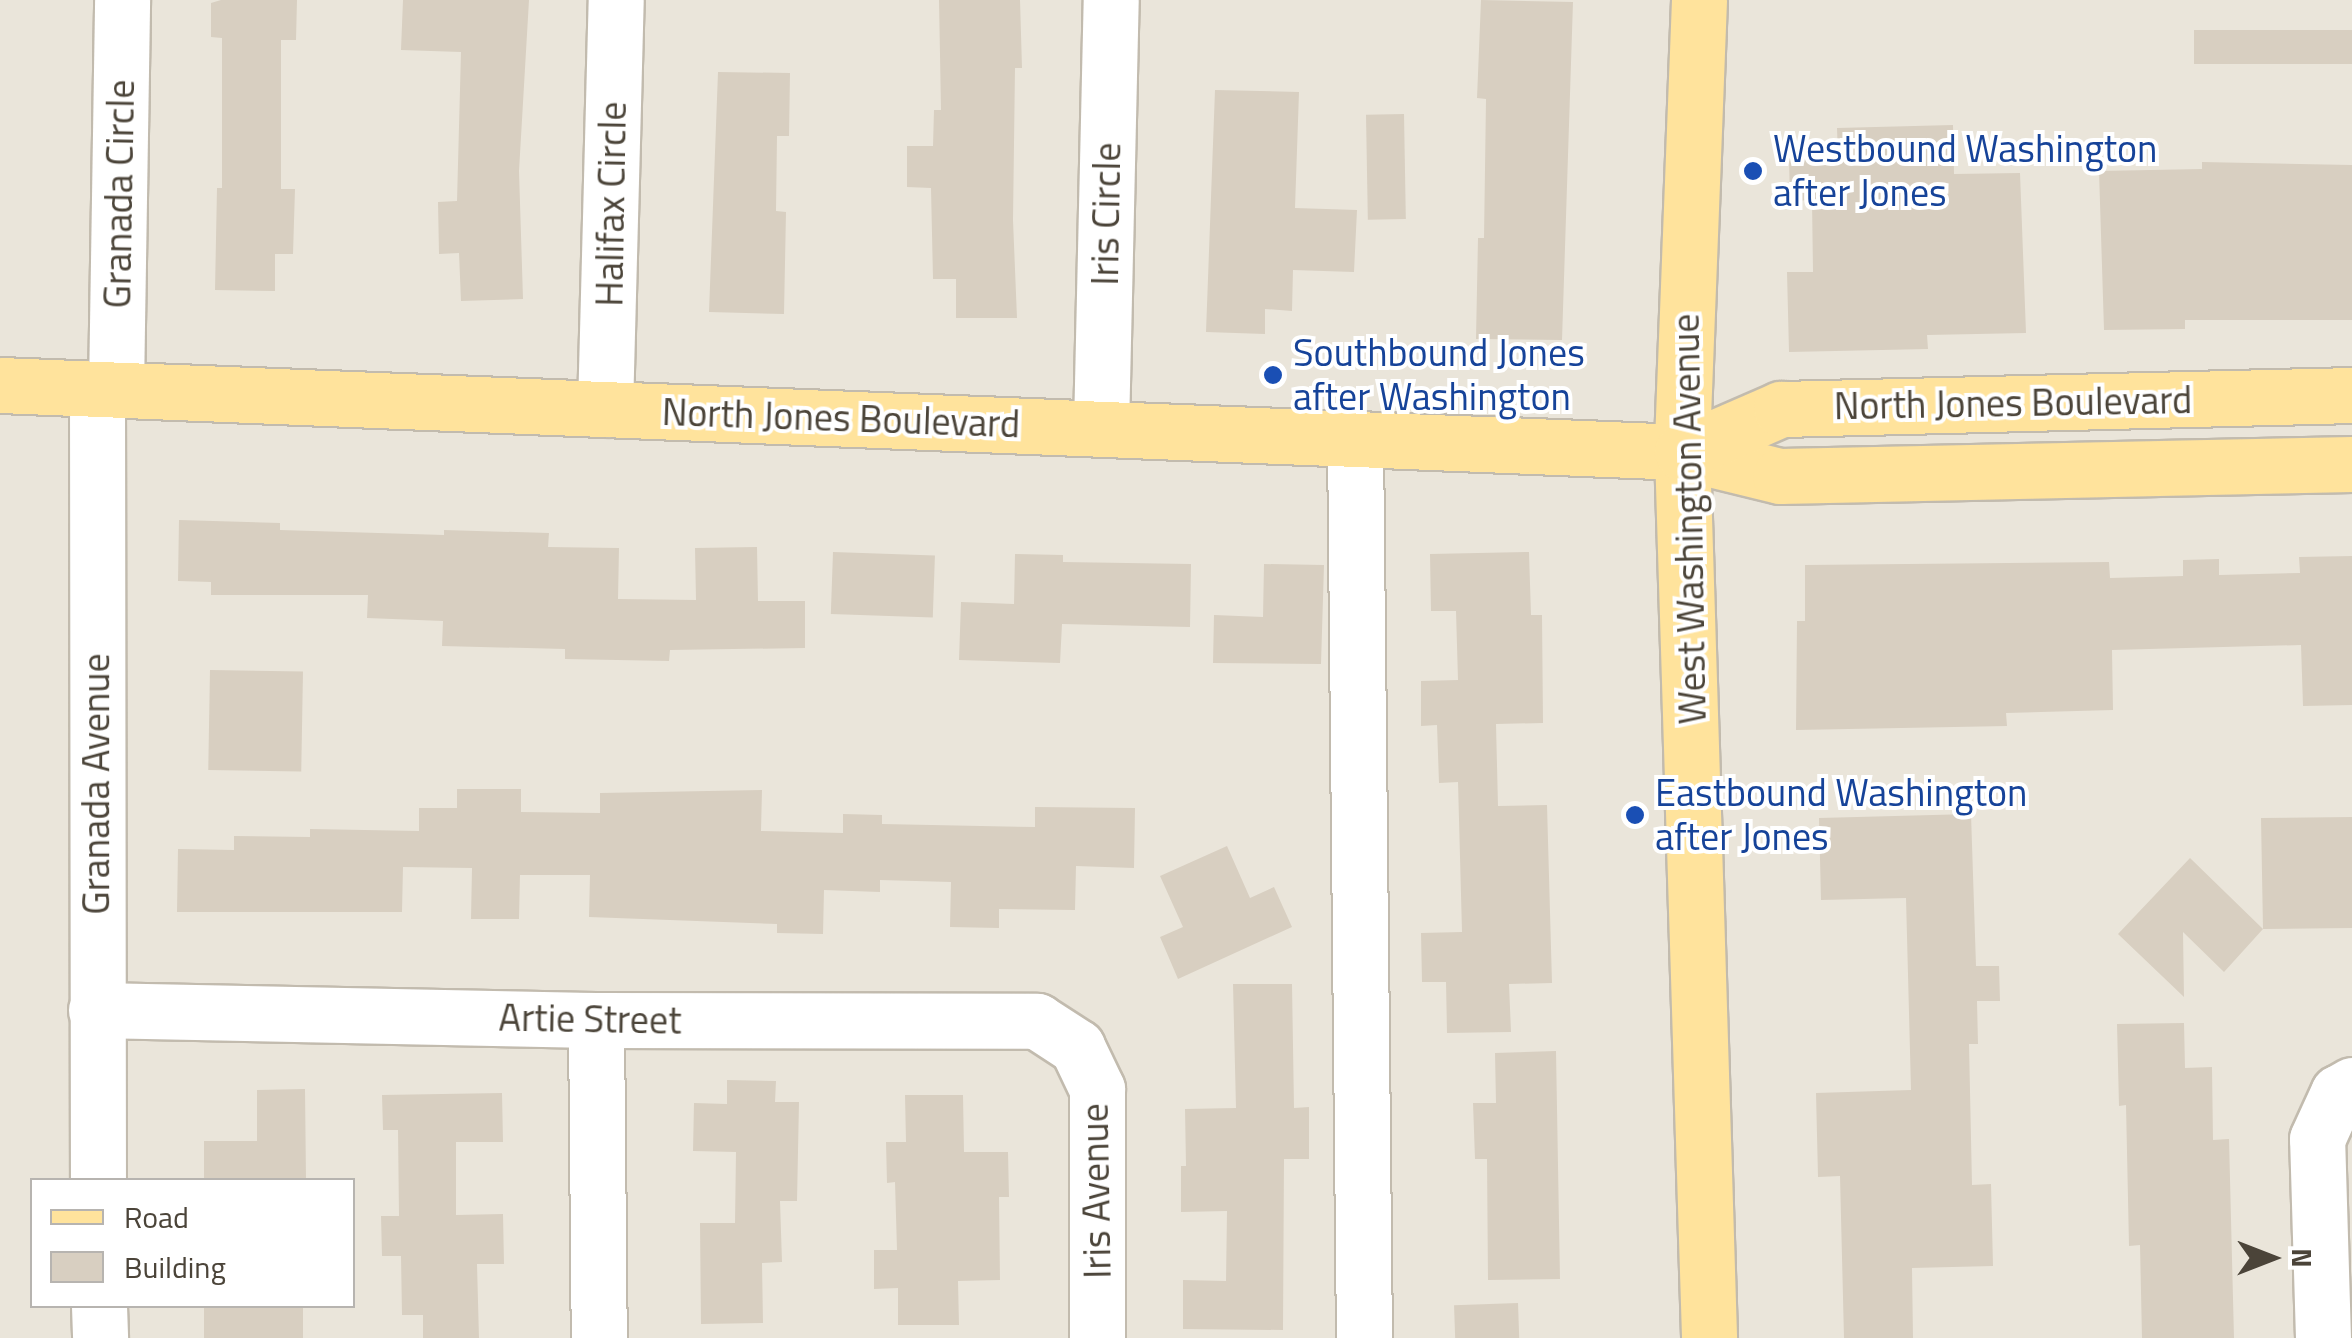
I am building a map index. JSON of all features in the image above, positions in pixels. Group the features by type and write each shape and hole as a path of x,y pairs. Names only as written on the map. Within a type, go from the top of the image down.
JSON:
{"main road":[{"name":"West Washington Avenue","path":"1699,0 1682,452 1709,1338"},
{"name":"North Jones Boulevard","path":"0,385 1682,452 1780,476 2352,464"},
{"name":"North Jones Boulevard","path":"1682,452 1781,408 2352,396"}],"street":[{"name":"Granada Circle","path":"106,388 122,0"},
{"name":"Halifax Circle","path":"606,408 616,0"},
{"name":"Iris Circle","path":"1102,428 1110,0"},
{"name":"Granada Avenue","path":"98,1178 96,1010 106,388"},
{"path":"1354,438 1364,1338"},
{"name":"Artie Street","path":"96,1010 596,1020 1037,1021 1077,1047"},
{"path":"596,1020 599,1338"},
{"name":"Iris Avenue","path":"1077,1047 1097,1089 1097,1338"},
{"path":"2323,1338 2317,1139 2345,1089"},
{"path":"100,1308 100,1338"}],"shaded area":[{"path":"0,0 2352,0 2352,1338 0,1338"}],"building":[{"path":"297,0 296,40 281,40 281,189 295,189 293,254 275,254 275,291 215,290 217,188 222,188 222,38 211,37 211,3"},
{"path":"403,0 529,0 519,171 523,299 461,301 459,253 439,254 438,202 457,201 461,52 401,50"},
{"path":"939,0 1020,0 1022,68 1015,68 1013,220 1017,318 956,318 956,279 933,279 931,188 907,187 907,146 933,146 934,110 941,110"},
{"path":"1481,0 1573,2 1562,340 1476,339 1478,238 1484,238 1486,99 1477,98"},
{"path":"2194,30 2352,30 2352,64 2194,64"},
{"path":"718,72 790,73 789,136 777,136 776,211 786,212 784,314 709,312"},
{"path":"1215,90 1299,92 1295,208 1357,210 1354,272 1293,270 1292,311 1265,309 1265,334 1206,332"},
{"path":"1404,114 1406,219 1368,220 1366,115"},
{"path":"1953,125 1954,174 2020,173 2026,333 1927,335 1928,349 1789,352 1787,272 1813,272 1812,200 1790,201 1789,158 1838,157 1837,128"},
{"path":"2202,162 2352,165 2352,320 2185,320 2185,329 2104,330 2099,171 2202,169"},
{"path":"179,520 280,523 280,530 444,535 444,530 549,533 548,547 619,548 618,599 696,600 695,548 757,547 758,601 805,601 805,648 670,650 669,661 565,659 565,649 442,646 443,621 367,618 368,595 211,595 211,582 178,581"},
{"path":"833,552 935,556 933,618 831,614"},
{"path":"1529,552 1531,615 1542,615 1543,723 1496,724 1498,806 1547,805 1552,983 1509,984 1511,1032 1447,1033 1446,982 1422,982 1421,933 1462,932 1458,782 1439,783 1437,725 1421,726 1421,681 1458,680 1456,611 1431,611 1430,554"},
{"path":"1015,554 1063,555 1063,562 1191,564 1190,627 1062,624 1060,663 959,660 961,602 1014,604"},
{"path":"2352,556 2352,705 2303,706 2301,645 2112,650 2113,710 2006,713 2007,726 1796,730 1797,621 1805,621 1805,565 2109,562 2110,578 2183,576 2183,560 2219,559 2219,575 2300,573 2299,557"},
{"path":"1264,564 1324,565 1321,664 1213,663 1214,615 1263,617"},
{"path":"210,670 303,672 301,772 208,770"},
{"path":"457,789 521,789 521,812 600,813 600,793 762,790 761,831 843,833 843,814 882,815 882,824 1035,827 1035,807 1135,808 1134,868 1076,866 1075,910 999,909 999,928 950,927 951,882 880,880 880,892 824,890 823,934 777,933 777,924 589,917 590,875 520,875 519,919 471,919 472,868 403,867 402,912 177,912 178,849 234,850 234,836 310,837 310,829 419,831 419,808 457,808"},
{"path":"1971,814 1976,966 1999,966 2000,1001 1977,1001 1978,1044 1969,1044 1972,1185 1991,1184 1993,1266 1912,1268 1913,1338 1844,1338 1840,1176 1818,1177 1816,1093 1911,1090 1906,898 1821,900 1819,818"},
{"path":"2352,817 2352,928 2263,929 2261,818"},
{"path":"1227,846 1250,898 1274,887 1292,927 1178,979 1160,937 1183,927 1160,876"},
{"path":"2190,858 2263,929 2224,972 2183,932 2184,997 2118,934"},
{"path":"1233,984 1292,984 1294,1108 1309,1107 1309,1159 1284,1159 1283,1330 1183,1329 1183,1280 1226,1281 1227,1211 1181,1212 1181,1166 1186,1166 1185,1109 1236,1108"},
{"path":"2184,1023 2185,1068 2212,1067 2213,1140 2229,1139 2234,1338 2142,1338 2140,1245 2129,1246 2126,1105 2119,1106 2117,1024"},
{"path":"1556,1051 1560,1279 1488,1280 1487,1159 1475,1159 1473,1103 1496,1103 1495,1053"},
{"path":"727,1080 776,1081 775,1102 799,1102 797,1201 780,1201 782,1262 762,1263 763,1323 701,1324 700,1223 735,1223 736,1152 693,1151 694,1103 727,1104"},
{"path":"305,1089 306,1178 204,1178 204,1141 257,1141 257,1090"},
{"path":"502,1093 503,1142 456,1142 456,1215 503,1214 504,1264 477,1264 479,1338 423,1338 423,1315 402,1315 401,1256 382,1256 381,1216 399,1216 398,1130 383,1130 382,1095"},
{"path":"905,1095 963,1095 964,1152 1008,1152 1009,1197 999,1197 1000,1280 958,1281 959,1325 898,1325 898,1288 874,1289 874,1250 897,1250 895,1182 887,1183 886,1142 906,1142"},
{"path":"1518,1303 1519,1338 1455,1338 1454,1305"},
{"path":"204,1308 303,1308 303,1338 204,1338"}],"place":[{"name":"Westbound Washington after Jones","path":"1753,171"},
{"name":"Southbound Jones after Washington","path":"1273,375"},
{"name":"Eastbound Washington after Jones","path":"1635,815"}]}
